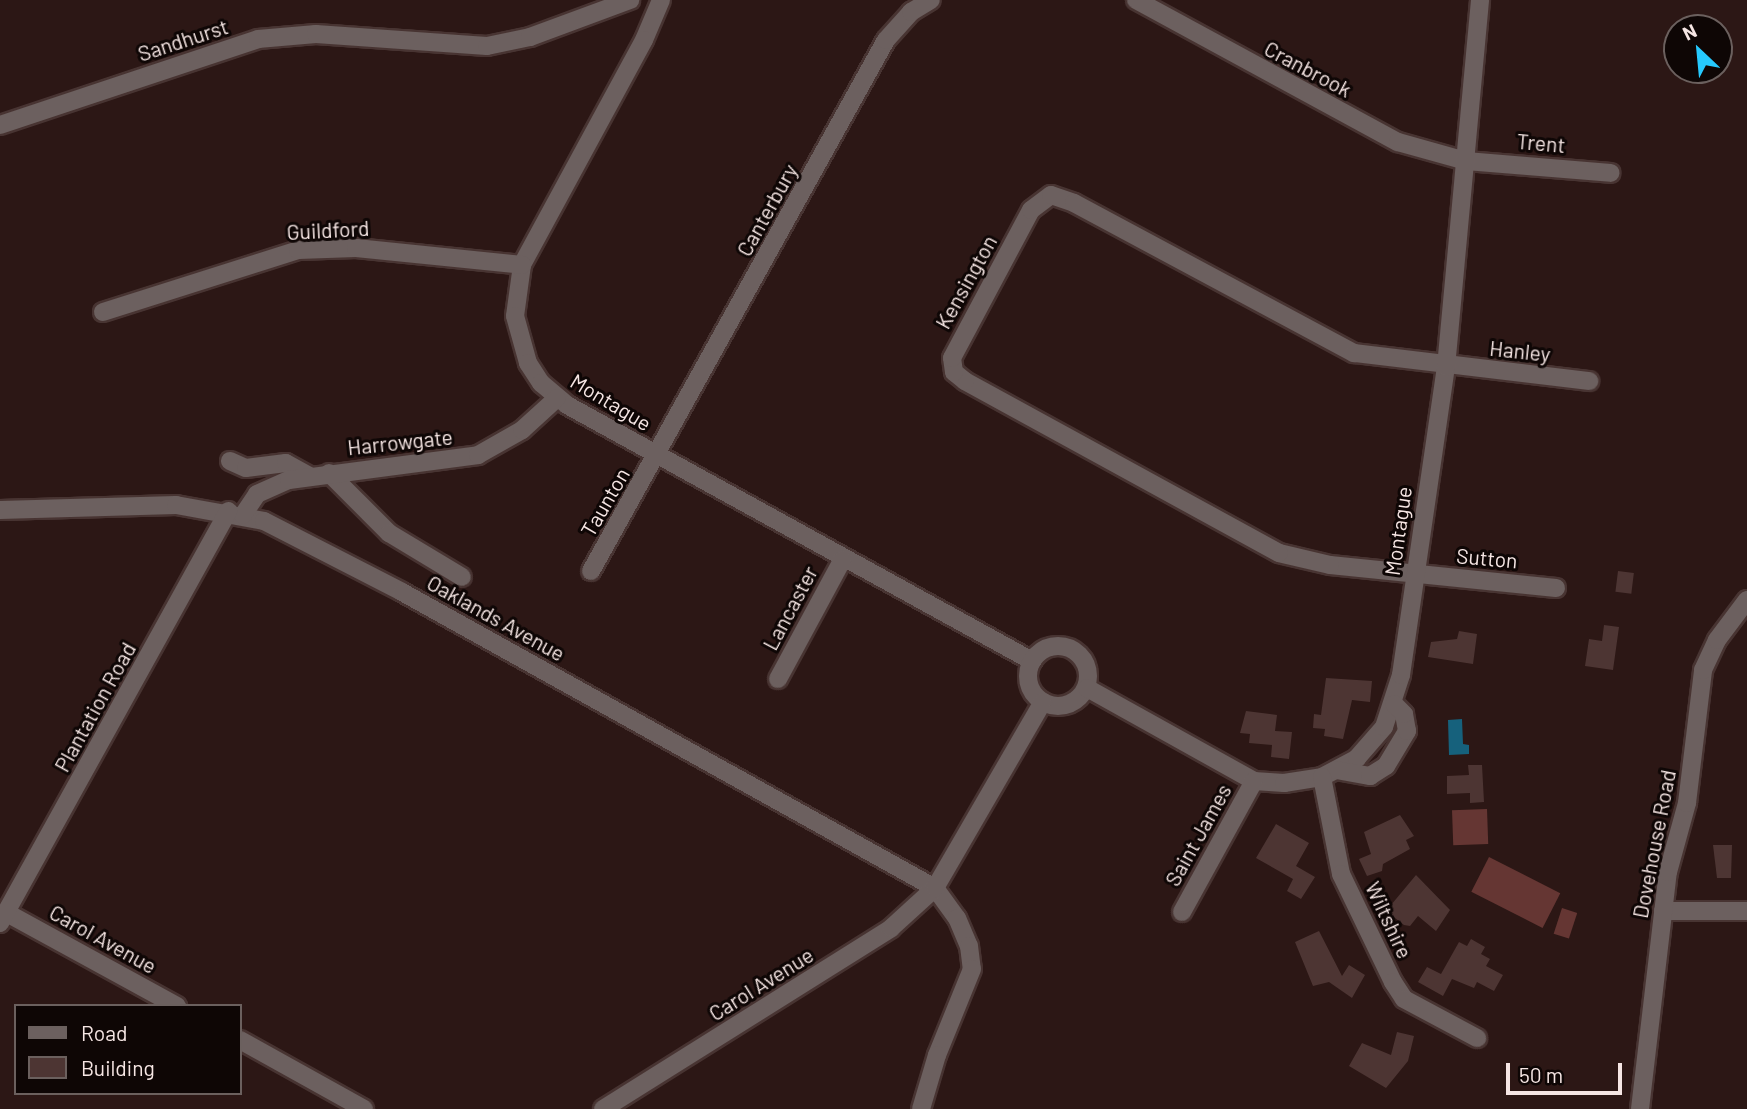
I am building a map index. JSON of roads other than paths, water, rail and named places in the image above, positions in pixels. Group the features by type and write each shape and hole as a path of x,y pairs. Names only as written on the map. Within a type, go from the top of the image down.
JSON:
{"street":[{"name":"Sandhurst","path":"0,125 258,39 316,34 488,46 530,37 630,0"},
{"name":"Montague","path":"661,0 644,40 522,265 516,328 528,363 557,397 843,559 1032,661"},
{"name":"Canterbury","path":"659,455 886,40 911,12 931,0"},
{"name":"Cranbrook","path":"1136,0 1374,131 1466,161"},
{"name":"Montague","path":"1087,688 1254,781 1284,783 1329,774 1374,742 1394,704 1446,367 1480,0"},
{"name":"Trent","path":"1466,161 1611,173"},
{"name":"Kensington","path":"1414,575 1330,565 1279,553 965,381 954,372 951,358 1031,210 1051,195 1074,203 1322,339 1354,353 1446,367"},
{"name":"Guildford","path":"103,312 298,250 356,248 522,265"},
{"name":"Hanley","path":"1446,367 1589,381"},
{"name":"Harrowgate","path":"235,513 264,489 309,475 478,455 522,430 557,397"},
{"name":"Taunton","path":"591,571 659,455"},
{"path":"230,461 246,468 286,463 309,475"},
{"path":"329,472 389,533 461,577"},
{"name":"Oaklands Avenue","path":"0,510 176,505 235,513 277,527 402,592 935,888"},
{"name":"Plantation Road","path":"4,918 235,513"},
{"name":"Lancaster","path":"778,679 843,559"},
{"name":"Sutton","path":"1414,575 1556,587"},
{"name":"Dovehouse Road","path":"1640,1109 1663,911 1690,789 1703,670 1717,640 1747,600"},
{"path":"1056,646 1075,651 1087,667 1087,688 1064,706 1044,702 1028,680 1032,661 1056,646"},
{"name":"Carol Avenue","path":"603,1109 891,928 935,888 964,844 1044,702"},
{"path":"1329,774 1370,776 1386,766 1407,731 1404,714 1394,704"},
{"name":"Wiltshire","path":"1329,774 1341,874 1392,982 1404,999 1477,1038"},
{"name":"Saint James","path":"1182,912 1254,781"},
{"path":"921,1109 937,1055 972,969 970,946 957,918 935,888"},
{"path":"1663,911 1747,911"},
{"name":"Carol Avenue","path":"4,918 173,1004"},
{"path":"242,1041 364,1109"}],"water":[{"path":"1462,719 1463,744 1469,745 1469,754 1449,755 1448,720"}]}
